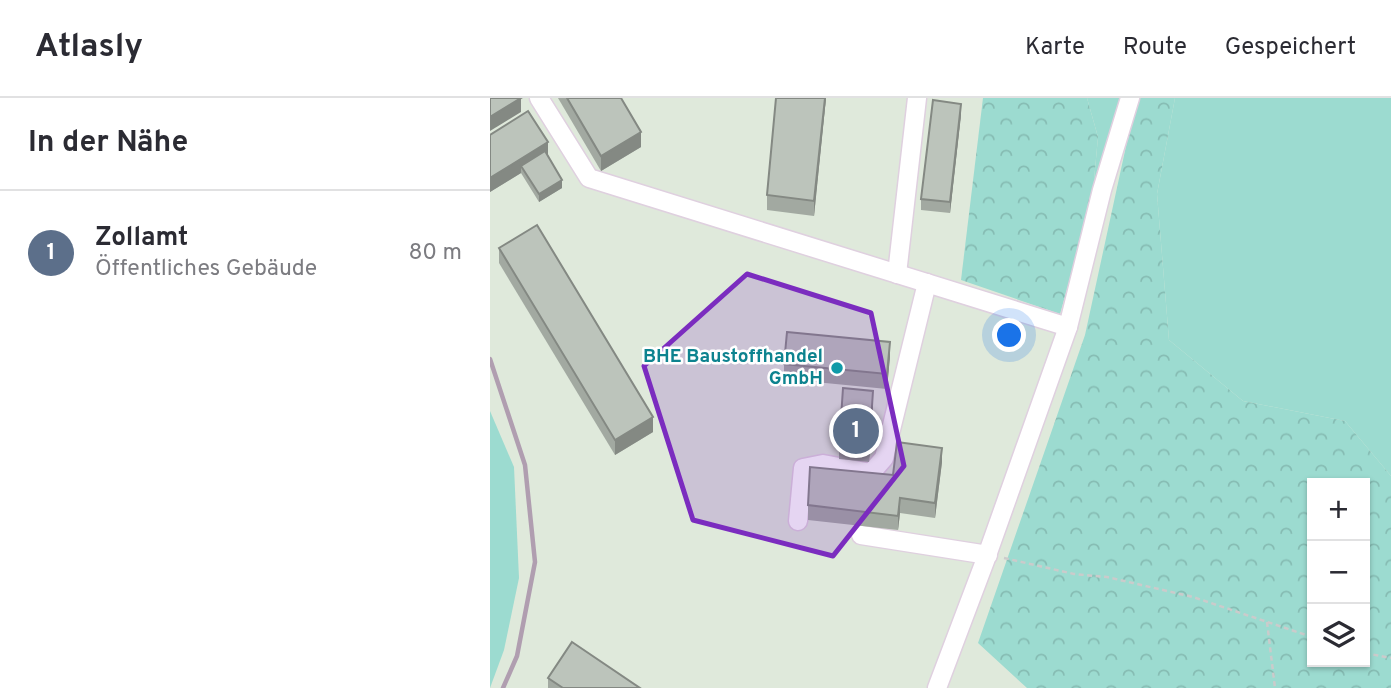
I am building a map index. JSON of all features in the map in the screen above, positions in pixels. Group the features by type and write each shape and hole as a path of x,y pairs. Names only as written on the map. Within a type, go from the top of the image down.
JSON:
{"lane":[{"path":"539,98 589,178 1068,327"},
{"path":"897,274 917,98"},
{"path":"937,688 988,555 1068,327 1102,190 1130,98"},
{"path":"798,521 803,468 823,464 871,472 884,458 927,283"},
{"path":"861,536 988,555"}],"path":[{"path":"988,555 1166,590 1307,635"},
{"path":"1267,622 1275,688"},
{"path":"1370,654 1391,658"}],"highlighted area":[{"path":"747,274 871,313 904,466 833,556 693,520 644,366"}],"green space":[{"path":"983,98 1087,98 1098,137 1092,202 1060,314 961,280"},
{"path":"1087,98 1122,98 1092,202 1098,137"},
{"path":"1132,98 1175,98 1157,194 1169,340 1243,401 1345,421 1391,476 1391,688 1027,688 978,643 1085,335 1133,114"},
{"path":"1175,98 1391,98 1391,476 1345,421 1243,401 1169,340 1157,194"},
{"path":"490,411 514,467 519,578 504,650 490,688"}],"building":[{"path":"490,98 521,98 490,117"},
{"path":"567,98 621,98 641,132 601,156"},
{"path":"776,98 825,98 814,201 767,195"},
{"path":"933,100 961,104 950,202 921,199"},
{"path":"528,111 548,142 490,178 490,135"},
{"path":"545,151 562,180 539,194 521,166"},
{"path":"537,225 653,417 615,440 499,248"},
{"path":"787,332 890,342 887,374 784,364"},
{"path":"843,388 873,391 869,451 839,448"},
{"path":"897,442 942,448 935,503 900,498 898,516 808,505 810,467 893,475"},
{"path":"572,642 640,688 563,688 548,678"}],"railway":[{"path":"490,359 525,465 535,562 517,656 503,688"}],"place":[{"name":"BHE Baustoffhandel GmbH","path":"837,368"},
{"name":"Zollamt","path":"856,431"}]}
